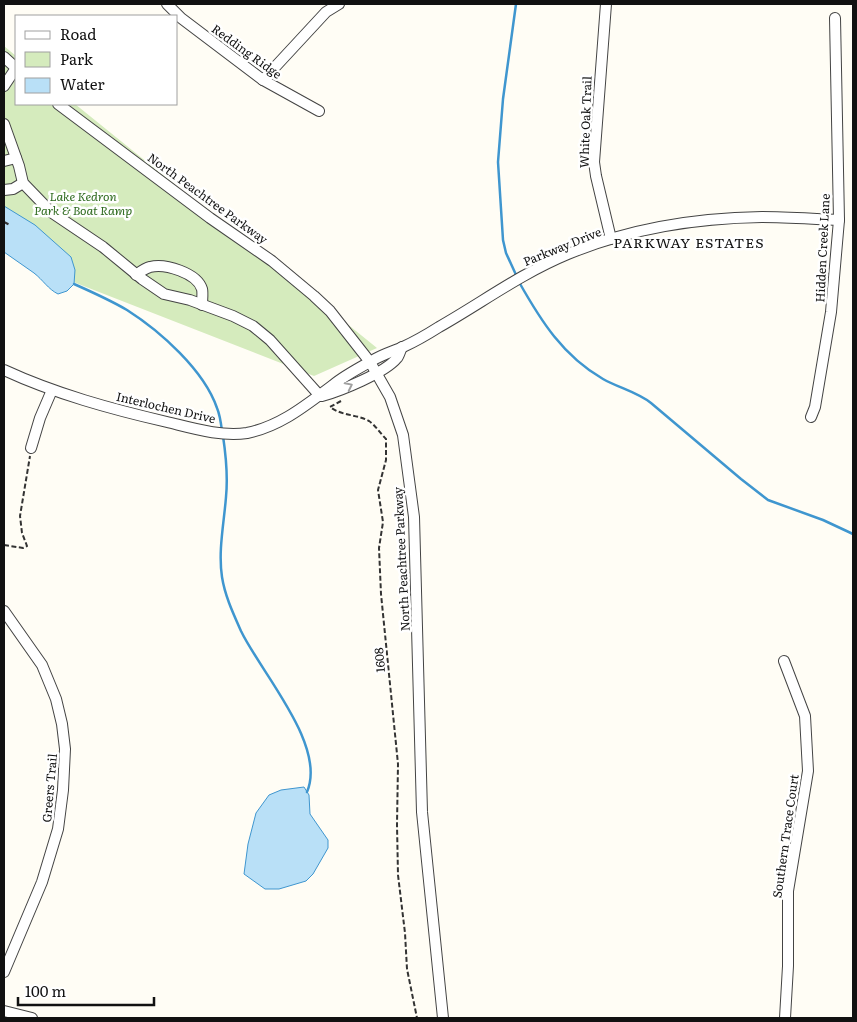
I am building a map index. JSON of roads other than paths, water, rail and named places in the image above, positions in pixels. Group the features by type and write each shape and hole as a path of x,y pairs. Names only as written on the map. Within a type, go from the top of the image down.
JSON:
{"street":[{"name":"Redding Ridge","path":"167,4 181,18 264,80 319,111"},
{"path":"264,80 326,12 339,4"},
{"name":"White Oak Trail","path":"606,4 594,162 611,239"},
{"name":"Hidden Creek Lane","path":"811,417 815,407 831,312 838,220 835,18"},
{"path":"4,57 15,67"},
{"path":"4,86 15,70"},
{"name":"North Peachtree Parkway","path":"59,105 295,279 330,311 370,362 390,397 403,435 414,517 422,812 442,1018"},
{"path":"4,124 23,184 51,212 103,247 164,294 233,316 253,326 270,340 320,396"},
{"path":"4,161 16,158"},
{"path":"4,190 13,189 23,184"},
{"name":"Parkway Drive","path":"370,362 440,327 517,278 568,254 611,239 655,228 704,220 762,217 838,220"},
{"path":"136,274 150,266 177,269 193,277 202,288 202,305"},
{"name":"Parkway Drive","path":"377,373 397,358 402,347"},
{"name":"Interlochen Drive","path":"4,370 52,390 134,414 198,429 246,433 275,423 297,412 333,384 370,362"},
{"name":"Interlochen Drive","path":"320,396 340,391 377,373"},
{"path":"31,448 40,418 52,390"},
{"name":"Greers Trail","path":"4,611 47,675 56,699 65,749 63,790 58,829 42,882 4,972"},
{"name":"Southern Trace Court","path":"784,661 805,716 808,771 788,891 788,966 785,1018"},
{"path":"4,1011 32,1018"}],"water":[{"path":"4,206 35,225 71,257 75,270 74,284 67,291 58,294 54,292 34,273 4,252"},
{"path":"304,787 309,795 310,814 328,840 328,848 313,874 306,881 279,889 265,889 244,874 248,844 256,813 269,795 281,790"}],"waterway":[{"path":"516,4 503,99 498,162 503,240 506,253 517,277"},
{"path":"519,282 554,336 576,360 589,370 651,403 768,500 823,520 853,534"},
{"path":"74,284 108,299 127,310 167,340 192,366 211,394 219,413 222,431"},
{"path":"223,436 227,482 221,547 223,584 241,631 300,731 308,753 311,773 307,792"}],"district":[{"name":"PARKWAY ESTATES","path":"689,242"}],"park label":[{"name":"Lake Kedron Park & Boat Ramp","path":"83,203"}]}
